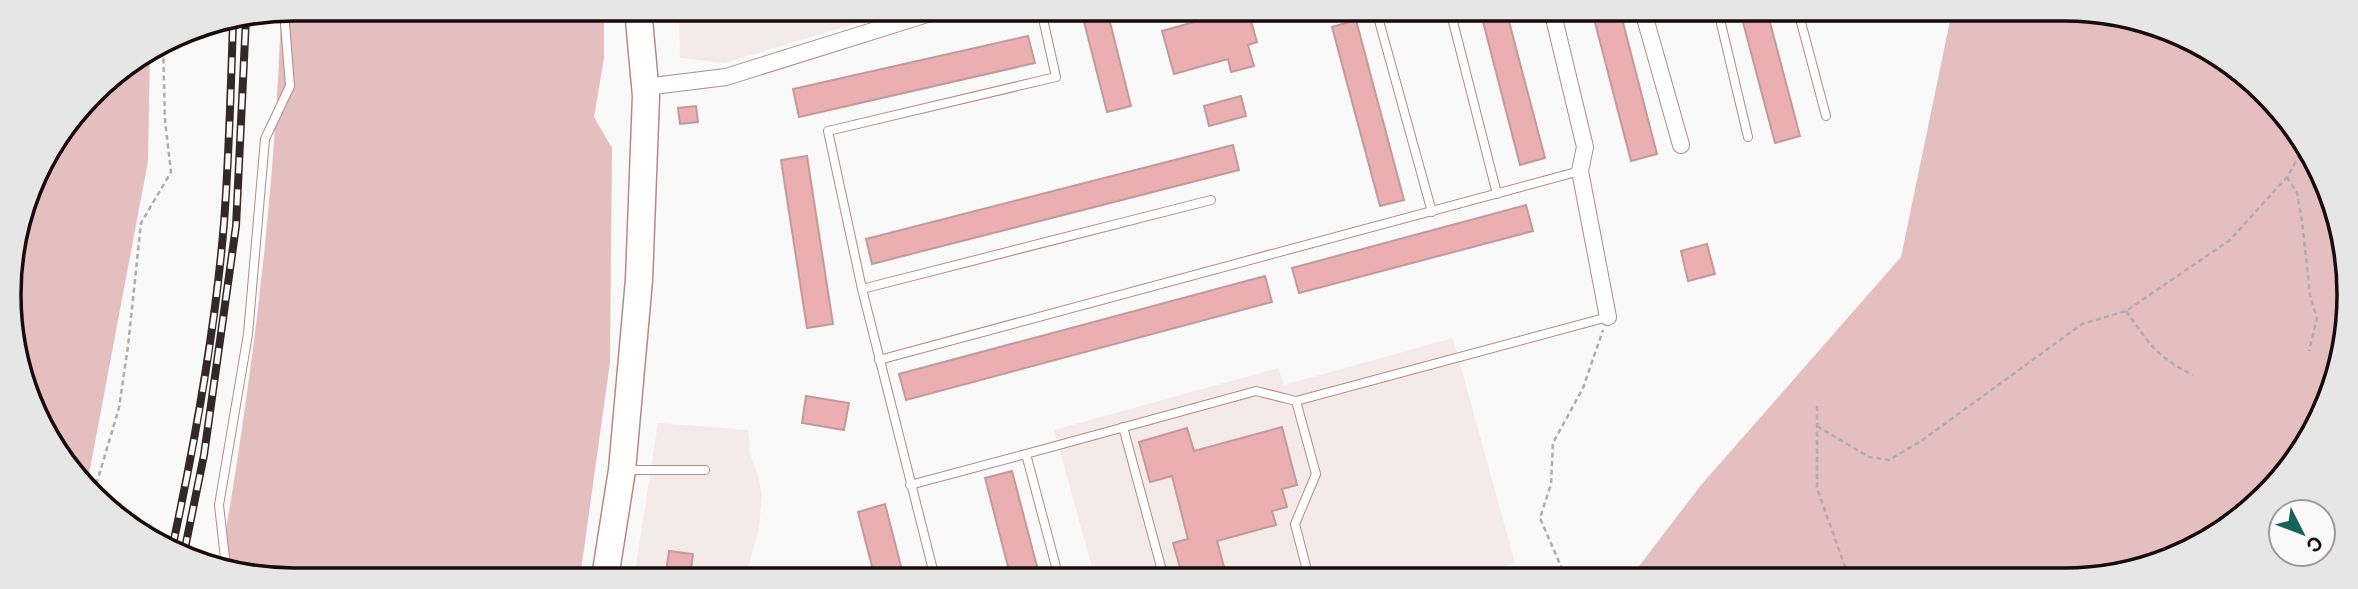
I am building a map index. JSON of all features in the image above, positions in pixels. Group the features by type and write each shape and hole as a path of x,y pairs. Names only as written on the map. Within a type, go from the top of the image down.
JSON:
{"main road":[{"path":"606,568 622,470 639,280 645,88 639,21"}],"street":[{"path":"645,88 726,77 905,21"},
{"path":"1555,21 1586,147 1580,172 1608,317"},
{"path":"1646,21 1681,145"}],"lane":[{"path":"931,568 862,289 828,131 1056,77 1043,21"},
{"path":"1380,21 1432,212"},
{"path":"1453,21 1497,194"},
{"path":"1720,21 1748,137"},
{"path":"1801,21 1826,116"},
{"path":"225,559 219,505 248,334 265,139 290,86 285,22"},
{"path":"879,360 1580,172"},
{"path":"862,289 1211,200"},
{"path":"910,485 1256,391 1296,401 1608,317"},
{"path":"1296,401 1316,474 1295,524 1306,568"},
{"path":"1123,427 1161,568"},
{"path":"1026,454 1056,568"},
{"path":"622,470 705,470"}],"path":[{"path":"97,483 118,408 128,346 141,223 171,172 165,120 163,55"},
{"path":"1817,426 1869,457 1889,460 1921,441 2082,324 2126,312 2230,240 2287,177 2299,156"},
{"path":"2287,177 2297,193 2310,295 2317,318 2309,351"},
{"path":"2126,312 2154,351 2169,363 2193,375"},
{"path":"1562,568 1540,518 1551,484 1553,443 1583,388 1608,317"},
{"path":"1817,406 1817,488 1845,568"}],"shaded area":[{"path":"604,21 604,58 594,117 612,148 610,362 581,568 294,568 259,566 220,558 240,444 261,282 274,147 281,22"},
{"path":"679,21 864,21 725,63 680,58"},
{"path":"1950,21 2064,21 2117,26 2168,42 2215,67 2257,101 2291,143 2316,190 2332,241 2337,294 2332,348 2309,415 2291,446 2257,488 2230,511 2200,531 2168,547 2134,559 2099,566 2064,568 1638,568 1701,485 1901,257"},
{"path":"150,63 148,161 89,475 67,446 49,415 30,365 23,330 21,294 26,241 42,190 67,143 101,101"},
{"path":"1453,338 1515,563 1498,568 1092,568 1054,430 1278,368 1284,385"},
{"path":"658,423 748,430 750,454 762,495 759,529 748,568 636,568"}],"building":[{"path":"1084,21 1110,21 1131,106 1107,112"},
{"path":"1198,21 1251,21 1257,42 1248,45 1254,66 1231,72 1228,59 1174,74 1162,31"},
{"path":"1356,21 1404,200 1380,206 1332,27"},
{"path":"1483,21 1509,21 1545,158 1520,165"},
{"path":"1595,21 1623,21 1657,154 1631,161"},
{"path":"1743,21 1770,21 1800,136 1775,143"},
{"path":"1028,36 1035,63 799,117 793,89"},
{"path":"1241,96 1246,116 1209,126 1204,106"},
{"path":"696,106 698,122 680,124 678,108"},
{"path":"1233,145 1239,170 872,264 866,239"},
{"path":"807,156 833,324 807,328 781,160"},
{"path":"1526,205 1533,231 1299,293 1292,268"},
{"path":"1707,244 1715,274 1688,281 1681,251"},
{"path":"1265,276 1272,302 906,400 899,374"},
{"path":"806,396 849,403 844,430 802,423"},
{"path":"1282,427 1297,485 1282,489 1287,507 1272,511 1276,525 1217,541 1224,568 1180,568 1173,543 1188,539 1172,476 1150,482 1139,442 1187,428 1194,451"},
{"path":"1012,471 1037,568 1008,568 985,478"},
{"path":"885,504 901,568 872,568 858,512"},
{"path":"669,551 693,554 691,568 667,568"}],"railway":[{"path":"186,545 204,455 236,226 246,25"},
{"path":"174,540 203,387 220,264 233,28"}]}
